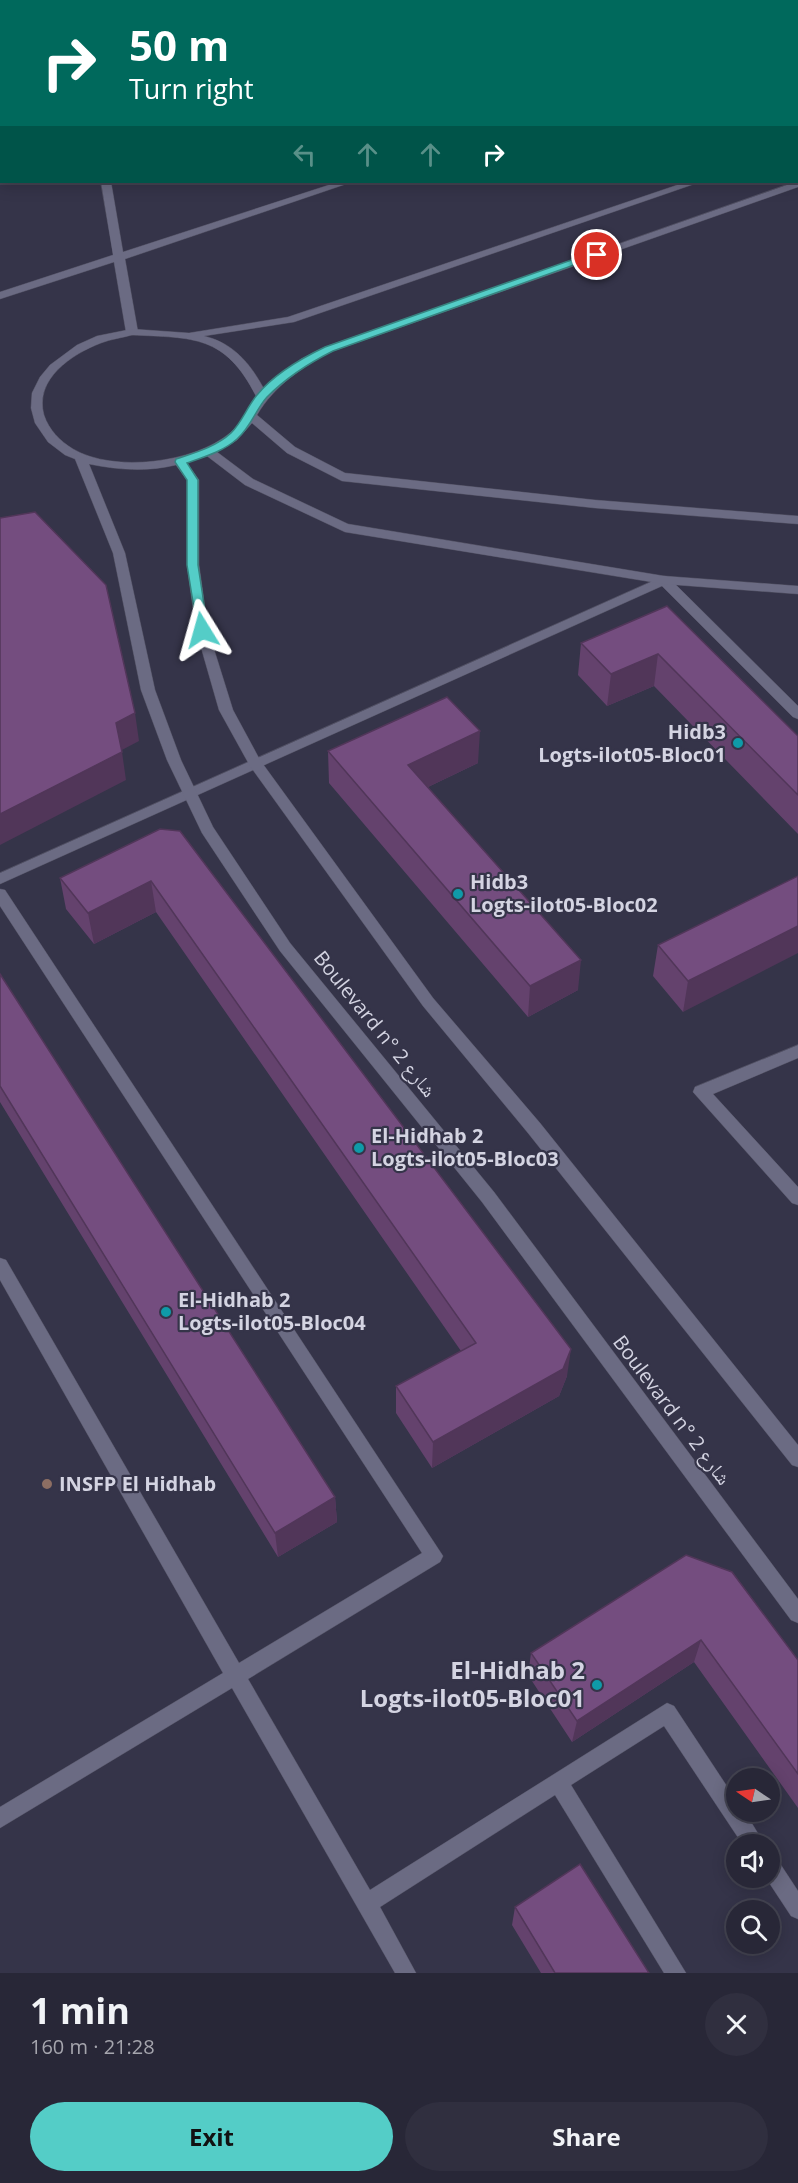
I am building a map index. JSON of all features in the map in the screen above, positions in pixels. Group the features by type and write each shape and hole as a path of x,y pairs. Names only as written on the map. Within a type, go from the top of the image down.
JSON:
{"main road":[{"path":"106,183 132,332"},
{"path":"0,296 344,183"},
{"path":"692,183 290,320 189,334 132,332 97,340 67,355 45,374 35,397 38,420 53,441 80,456 115,465 148,466 180,462 209,451 233,437 251,416 262,396 305,361 329,349 798,184"},
{"path":"189,334 217,343 238,356 252,374 262,396"},
{"path":"251,416 291,450 342,477 595,504 798,520"},
{"path":"209,451 249,482 345,528 664,580 798,590"},
{"name":"Boulevard n° شارع 2","path":"80,456 119,553 148,690 174,760 207,830 285,947 488,1197 798,1614"},
{"path":"180,462 193,480 193,565 202,630 225,710 255,763 428,1002 534,1128 798,1460"},
{"path":"664,580 798,714"},
{"path":"0,879 255,763 473,668 664,580"},
{"path":"0,894 434,1556 0,1818"},
{"path":"798,1051 701,1092 798,1198"},
{"path":"0,1265 406,1973"},
{"path":"366,1904 667,1713 748,1834"},
{"path":"558,1782 676,1973"},
{"path":"780,1881 798,1909"}],"building":[{"path":"35,512 106,585 135,713 116,723 122,752 0,814 0,518"},
{"path":"667,606 798,736 798,795 658,654 611,674 581,643"},
{"path":"447,697 480,731 408,765 581,960 530,986 328,751"},
{"name":"El-Hidhab 2 Logts-ilot05-Bloc03","path":"160,829 180,831 571,1349 563,1369 433,1442 396,1386 476,1343 151,881 88,913 60,878"},
{"path":"798,876 798,926 688,981 658,945"},
{"name":"El-Hidhab 2 Logts-ilot05-Bloc04","path":"0,974 335,1497 275,1533 0,1086"},
{"name":"El-Hidhab 2 Logts-ilot05-Bloc01","path":"686,1555 732,1572 798,1660 798,1774 701,1640 577,1721 531,1653"},
{"path":"580,1864 649,1973 555,1973 515,1907"}],"place":[{"name":"Hidb3 Logts-ilot05-Bloc01","path":"738,743"},
{"name":"Hidb3 Logts-ilot05-Bloc02","path":"458,894"},
{"name":"El-Hidhab 2 Logts-ilot05-Bloc03","path":"359,1148"},
{"name":"El-Hidhab 2 Logts-ilot05-Bloc04","path":"166,1312"},
{"name":"INSFP El Hidhab","path":"47,1484"},
{"name":"El-Hidhab 2 Logts-ilot05-Bloc01","path":"597,1685"}],"route":[{"path":"202,630 193,565 193,480 180,462 209,451 233,437 251,416 262,396 305,361 329,349 597,255"}]}
